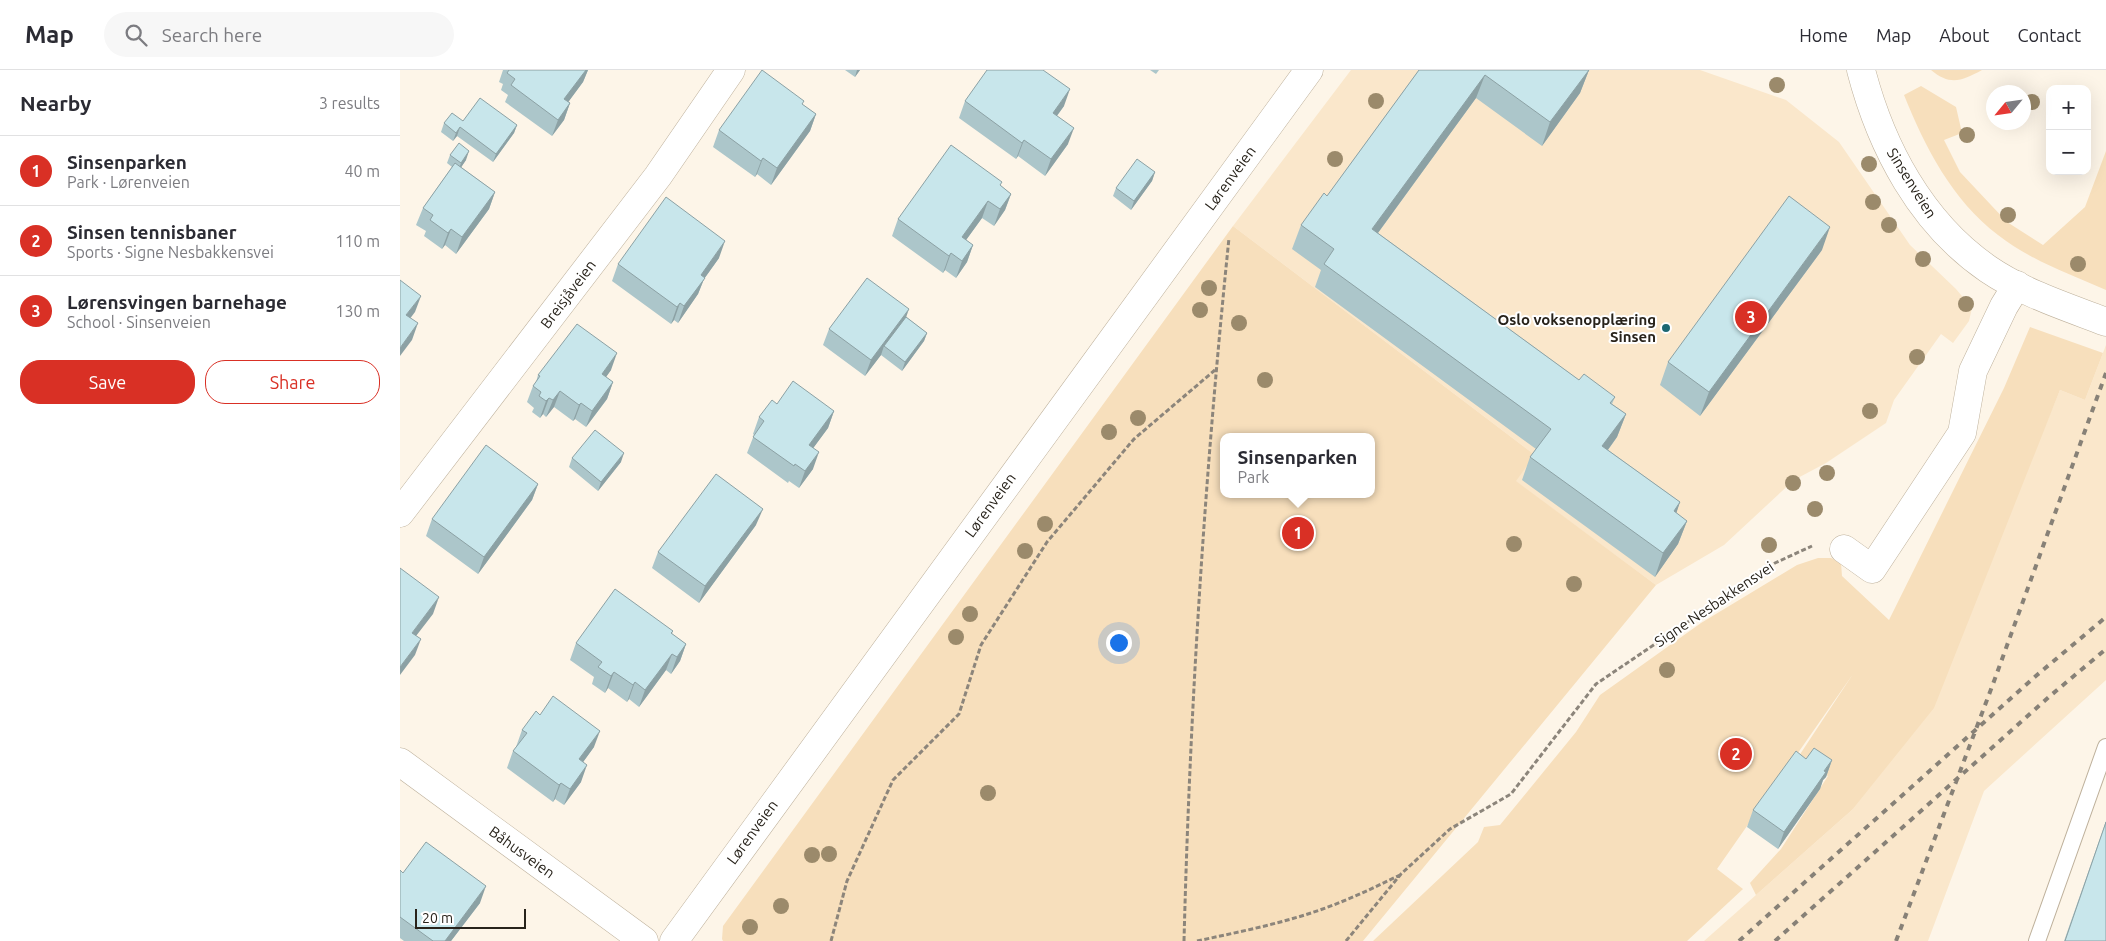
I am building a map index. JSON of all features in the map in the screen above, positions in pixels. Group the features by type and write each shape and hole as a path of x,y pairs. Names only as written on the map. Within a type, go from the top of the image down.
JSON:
{"street":[{"name":"Breisjåveien","path":"400,513 658,176 731,70"},
{"name":"Lørenveien","path":"674,941 1309,70"},
{"name":"Sinsenveien","path":"1861,70 1872,107 1902,174 1940,227 1962,248 1989,269 2018,285 2106,322"},
{"path":"1844,549 1872,569 1962,433 1973,371 2004,306 2018,285"},
{"name":"Båhusveien","path":"400,762 644,941"}],"lane":[{"path":"2037,941 2106,746"}],"path":[{"path":"1184,941 1199,586 1215,370 1230,229"},
{"path":"831,941 847,881 893,780 958,714 981,645 1047,542 1134,439 1215,370"},
{"name":"Signe Nesbakkensvei","path":"1346,941 1401,874 1450,829 1511,794 1596,684 1775,564 1820,542 1844,549"},
{"path":"1197,941 1266,926 1328,906 1348,899 1401,874"}],"shaded area":[{"name":"Oslo voksenopplæring Sinsen","path":"1351,70 1700,70 1786,100 1839,142 1910,245 1956,289 1972,308 1969,321 1953,343 1941,334 1894,400 1886,423 1826,463 1794,480 1724,545 1656,585 1515,481 1535,455 1233,226"},
{"path":"1931,70 1982,70 1962,79 1950,80"},
{"path":"1921,86 1956,107 1962,133 1944,140 1960,172 2007,222 2043,245 2085,207 2106,151 2106,290 2023,252 1998,235 1967,206 1931,153 1904,95"},
{"path":"1233,226 1535,455 1516,481 1656,585 1363,941 723,941 723,926"},
{"path":"2030,327 2103,353 2085,400 2060,390 1934,708 1852,810 1756,895 1750,883 1781,849 1828,776 1810,764 1791,768 1853,674 1717,869 1743,889 1687,941 1373,941 1478,842 1484,827 1500,825 1576,732 1600,695 1701,623 1797,565 1818,558 1831,558 1841,563 1842,576 1889,620 2004,388"},
{"path":"2106,345 2106,680 1984,791 1928,941 1704,941 1852,810 1978,589 2060,390 2085,400"}],"building":[{"path":"509,70 586,70 564,99 570,103 558,120 511,85 515,79 507,73"},
{"path":"762,70 804,101 802,104 816,114 777,168 763,158 761,161 719,130"},
{"path":"987,70 1043,70 1070,89 1053,113 1074,128 1051,159 1024,140 1022,143 965,101"},
{"path":"1419,70 1589,70 1550,122 1485,75 1372,229 1579,380 1584,374 1615,397 1610,403 1626,414 1602,446 1680,502 1674,511 1687,521 1663,553 1530,457 1551,429 1324,264 1334,249 1301,225 1324,193 1327,196"},
{"path":"480,98 517,125 496,154 460,127 456,133 444,123 452,113 463,121"},
{"path":"459,143 469,151 461,163 450,155"},
{"path":"951,145 1002,182 1000,185 1011,194 1000,209 988,201 962,237 973,245 962,261 951,253 949,256 898,219"},
{"path":"1137,159 1155,172 1134,201 1116,188"},
{"path":"455,163 495,192 462,237 451,229 448,233 430,220 433,215 423,208"},
{"path":"1789,196 1830,227 1709,392 1668,362"},
{"path":"666,197 725,241 701,275 705,278 684,306 680,303 677,307 618,264"},
{"path":"867,278 909,309 871,360 829,329"},
{"path":"400,280 421,296 406,315 418,323 400,348"},
{"path":"906,317 927,333 905,362 884,346"},
{"path":"577,324 617,353 602,374 613,382 592,411 581,403 579,405 560,391 553,400 549,398 546,401 539,396 541,392 533,386 540,376 538,375"},
{"path":"793,381 834,411 809,445 819,452 805,471 795,464 794,466 753,437 764,421 759,417 772,400 777,404"},
{"path":"595,430 624,453 601,482 572,458"},
{"path":"486,445 538,484 484,557 432,519"},
{"path":"716,474 763,509 705,586 658,552"},
{"path":"400,568 439,597 412,633 421,639 400,667"},
{"path":"615,589 673,631 671,633 686,644 677,657 672,654 645,690 635,682 633,685 614,672 611,676 598,667 602,662 576,643"},
{"path":"553,696 600,731 579,759 587,765 570,789 561,783 559,785 513,751 527,733 522,730 536,711 540,715"},
{"path":"1814,748 1832,760 1824,771 1826,772 1784,832 1753,810 1796,751 1806,759"},
{"path":"2106,822 2106,941 2065,941"},
{"path":"426,842 486,886 445,941 433,941 400,917 400,870 403,873"}],"railway":[{"path":"1896,941 1993,684 2106,373"},
{"path":"1739,941 2037,675 2106,617"},
{"path":"1775,941 2050,696 2106,649"}],"place":[{"name":"Lørensvingen barnehage","path":"1751,317"},
{"name":"Oslo voksenopplæring Sinsen","path":"1666,328"},
{"name":"Sinsenparken","path":"1298,533"},
{"name":"Sinsen tennisbaner","path":"1736,754"}]}
